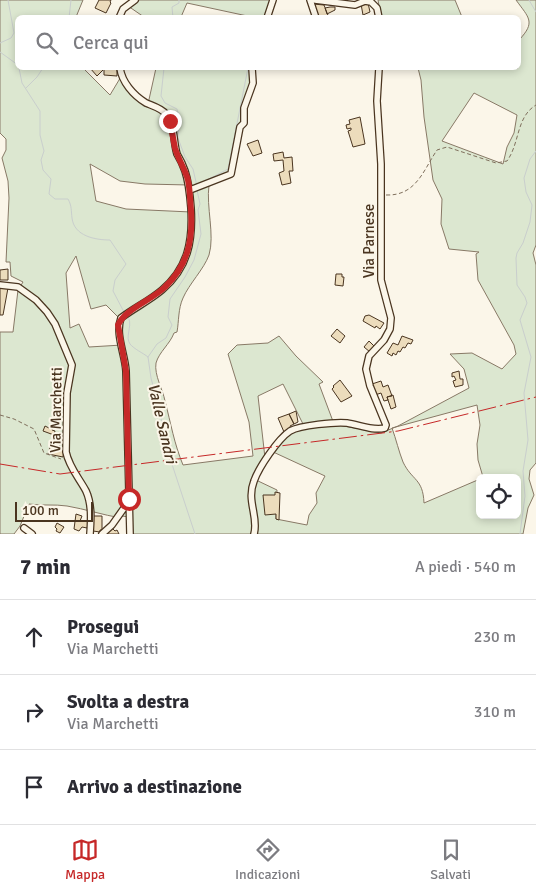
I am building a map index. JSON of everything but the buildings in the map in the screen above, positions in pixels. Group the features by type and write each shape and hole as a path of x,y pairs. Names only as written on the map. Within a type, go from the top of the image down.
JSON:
{"street":[{"path":"120,15 123,9 135,0"},
{"path":"267,15 273,0"},
{"path":"310,0 315,15"},
{"path":"315,0 371,2 377,8 378,15"},
{"path":"120,70 123,80 137,96 167,115 176,149 195,188 192,236 188,253 183,263 168,284 146,302 121,318 118,325 126,364 130,534"},
{"path":"195,188 231,174 240,127 244,123 244,108 251,90 252,70"},
{"name":"Via Parnese","path":"254,534 255,524 251,494 254,481 279,442 291,431 307,426 346,423 378,430 385,428 386,424 370,386 366,369 369,356 384,340 390,329 391,318 380,280 382,195 377,100 379,70"},
{"name":"Via Marchetti","path":"0,285 18,287 36,300 47,312 56,324 72,365 67,393 66,452 68,460 90,502 90,534"},
{"path":"102,534 112,525 129,499"},
{"path":"24,528 32,534"}],"path":[{"path":"382,195 390,196 407,192 417,182 437,150 442,148 447,147 496,163 507,161 513,152 522,121 528,110 536,105"},
{"path":"0,415 14,419 34,429 44,454 68,460"}],"green space":[{"path":"0,0 83,0 77,15 15,15 15,70 85,70 110,95 122,75 125,83 148,104 156,70 255,70 255,84 247,108 232,174 209,185 211,247 209,255 181,302 177,332 174,333 156,363 157,377 183,465 253,456 249,422 228,354 237,345 268,343 279,336 296,356 323,382 319,384 334,424 381,433 392,428 403,462 422,489 424,503 476,481 476,519 521,519 521,474 482,474 478,460 477,444 480,425 477,405 395,427 469,388 464,369 450,354 472,353 502,369 516,354 514,345 478,280 476,254 479,252 449,249 441,224 442,199 433,180 418,70 521,70 521,38 528,29 529,20 516,0 536,0 536,245 533,253 536,265 536,463 530,470 529,479 534,495 528,508 523,534 130,534 129,517 122,516 121,518 67,506 29,504 20,526 14,534 0,534 0,332 13,332 18,290 23,282 11,276 10,262 6,262 9,198 8,181 2,158 6,150 6,139 0,133","holes":["474,93 517,115 514,133 507,147 503,164 442,141","90,164 120,181 145,184 189,185 191,212 126,209 96,201","76,256 91,309 106,305 121,320 122,345 89,347 79,324 70,328 66,273","283,384 304,426 281,438 271,451 325,476 316,493 317,503 309,515 307,525 276,519 277,490 256,480 265,458 258,396"]},
{"path":"134,0 270,0 265,15 243,15 187,3 182,15 141,15 128,6"},
{"path":"378,0 455,0 461,15 381,15"}],"waterway":[{"path":"0,43 11,38 14,33 8,0"},
{"path":"69,15 71,0"},
{"path":"173,15 172,7 179,3 179,0"},
{"path":"529,0 536,12"},
{"name":"Valle Sandri","path":"0,52 15,63"},
{"name":"Valle Sandri","path":"19,70 22,83 40,111 40,135 44,151 41,160 43,170 51,179 49,194 55,199 68,199 72,218 77,229 86,236 110,240 126,264 115,280 113,291 124,312"},
{"path":"26,88 42,70"},
{"path":"164,70 161,96 165,103 177,109 179,118 178,138 185,157 193,169 197,186"},
{"path":"203,182 228,169 248,70"},
{"path":"520,534 525,496 523,471 528,440 524,393 531,357 520,320 527,303 517,285 516,258 530,222 532,205 526,192 524,178 530,159 536,151"},
{"path":"148,357 157,344 166,338 172,325 168,317 170,299 194,260 201,234 198,210 200,204 197,190"},
{"name":"Valle Sandri","path":"129,319 128,338 130,344 148,357 151,378 161,416 163,437 195,534"}],"power":[{"path":"0,464 60,474 398,431 536,397"}],"route":[{"path":"129,499 126,371 118,325 121,318 161,291 174,277 188,253 192,236 190,190 185,170 178,156 170,121"}]}
